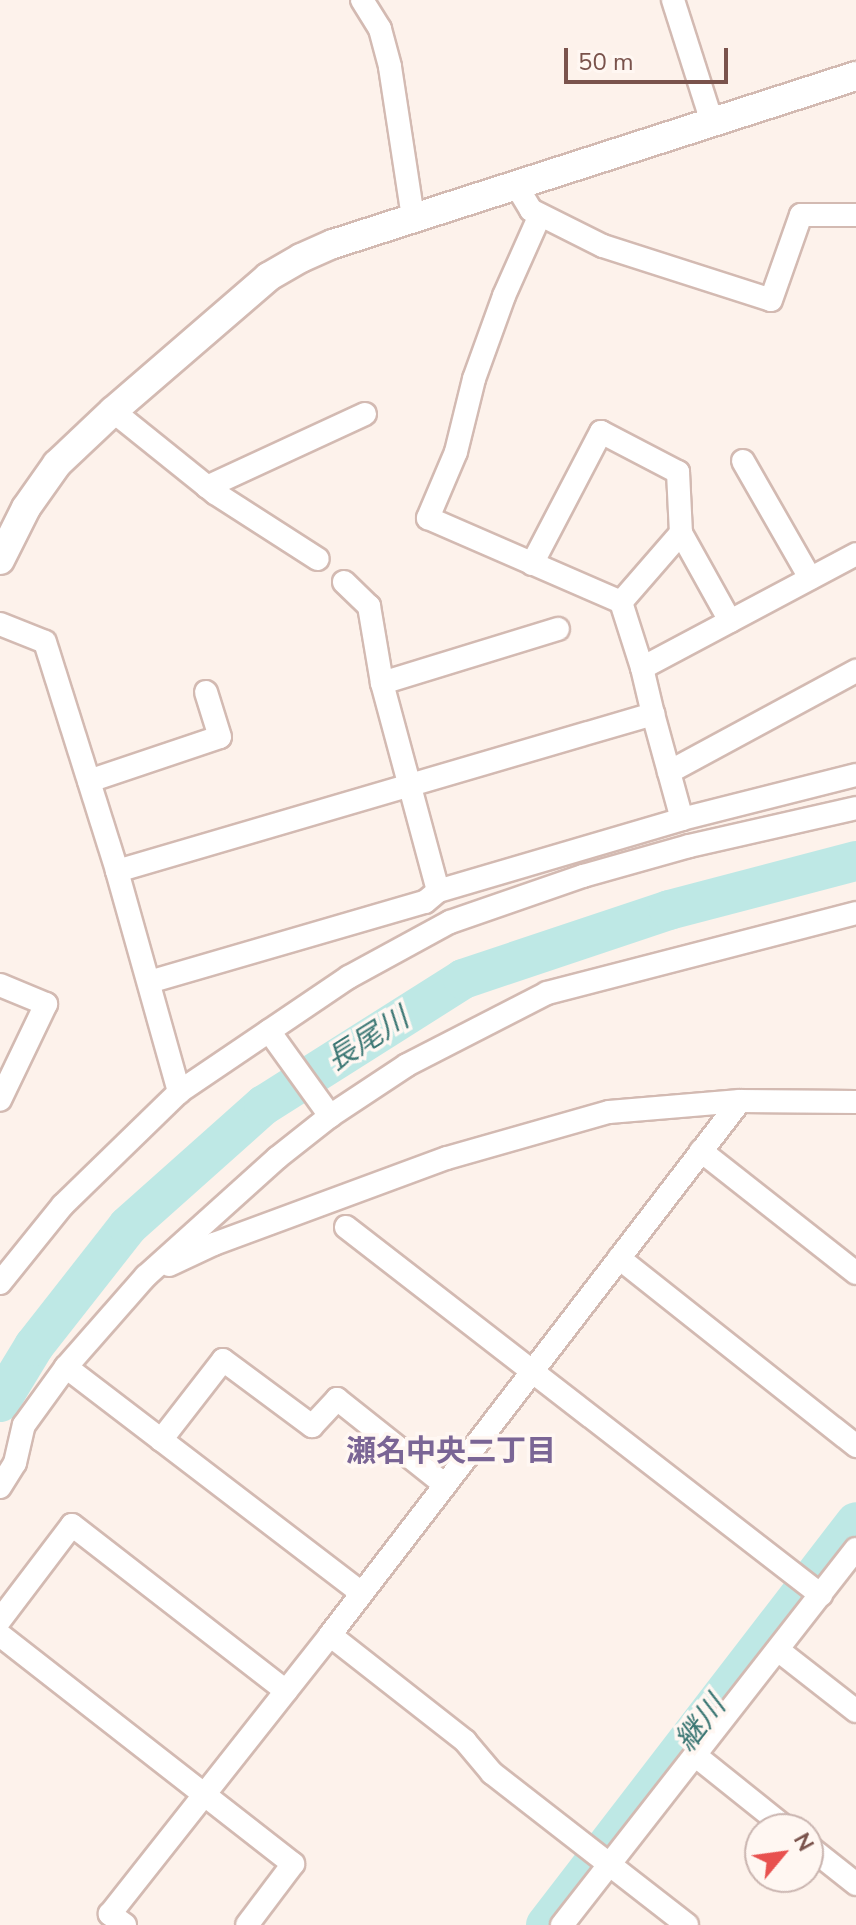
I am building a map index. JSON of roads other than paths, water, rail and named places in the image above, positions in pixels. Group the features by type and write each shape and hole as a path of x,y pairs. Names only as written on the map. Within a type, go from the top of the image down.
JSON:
{"street":[{"path":"362,0 380,29 390,67 413,218"},
{"path":"673,0 712,122"},
{"path":"3,540 57,464 113,411 268,277 333,244 856,76"},
{"path":"516,185 531,210 603,246 771,300 801,215 856,215"},
{"path":"540,215 504,296 474,379 456,452 428,518 621,602 682,819"},
{"path":"113,411 207,487 318,559"},
{"path":"207,487 365,414"},
{"path":"532,564 601,432 678,472 681,533 730,621"},
{"path":"743,461 810,578"},
{"path":"621,602 681,533"},
{"path":"642,668 856,554"},
{"path":"344,582 369,606 382,683 438,891"},
{"path":"0,624 45,642 117,871 179,1092"},
{"path":"382,683 558,629"},
{"path":"669,772 856,671"},
{"path":"89,781 220,737 206,692"},
{"path":"117,871 653,714"},
{"path":"149,982 425,902 438,891 682,819 856,775"},
{"path":"0,1283 63,1205 179,1092 349,977 450,922 598,872 856,808"},
{"path":"0,1487 15,1463 24,1425 66,1367 146,1276 277,1158 330,1116 407,1065 547,993 856,913"},
{"path":"0,985 46,1004 0,1100"},
{"path":"269,1031 330,1116"},
{"path":"146,1276 214,1244 447,1158 609,1112 740,1101 856,1102"},
{"path":"125,1925 110,1914 330,1635 740,1101"},
{"path":"701,1151 856,1273"},
{"path":"346,1227 821,1595"},
{"path":"619,1258 856,1446"},
{"path":"161,1440 223,1360 312,1426 337,1399 445,1485"},
{"path":"66,1367 362,1593"},
{"path":"0,1620 72,1525 286,1691"},
{"path":"562,1925 856,1549"},
{"path":"0,1635 205,1792 293,1864 247,1925"},
{"path":"330,1635 465,1741 492,1773 687,1925"},
{"path":"778,1650 856,1711"},
{"path":"696,1756 767,1813"},
{"path":"824,1859 856,1884"}],"waterway":[{"name":"長尾川","path":"0,1402 34,1346 128,1226 264,1105 463,979 669,910 856,861"},
{"name":"継川","path":"546,1925 856,1522"}],"district":[{"name":"瀬名中央二丁目","path":"451,1452"}]}
